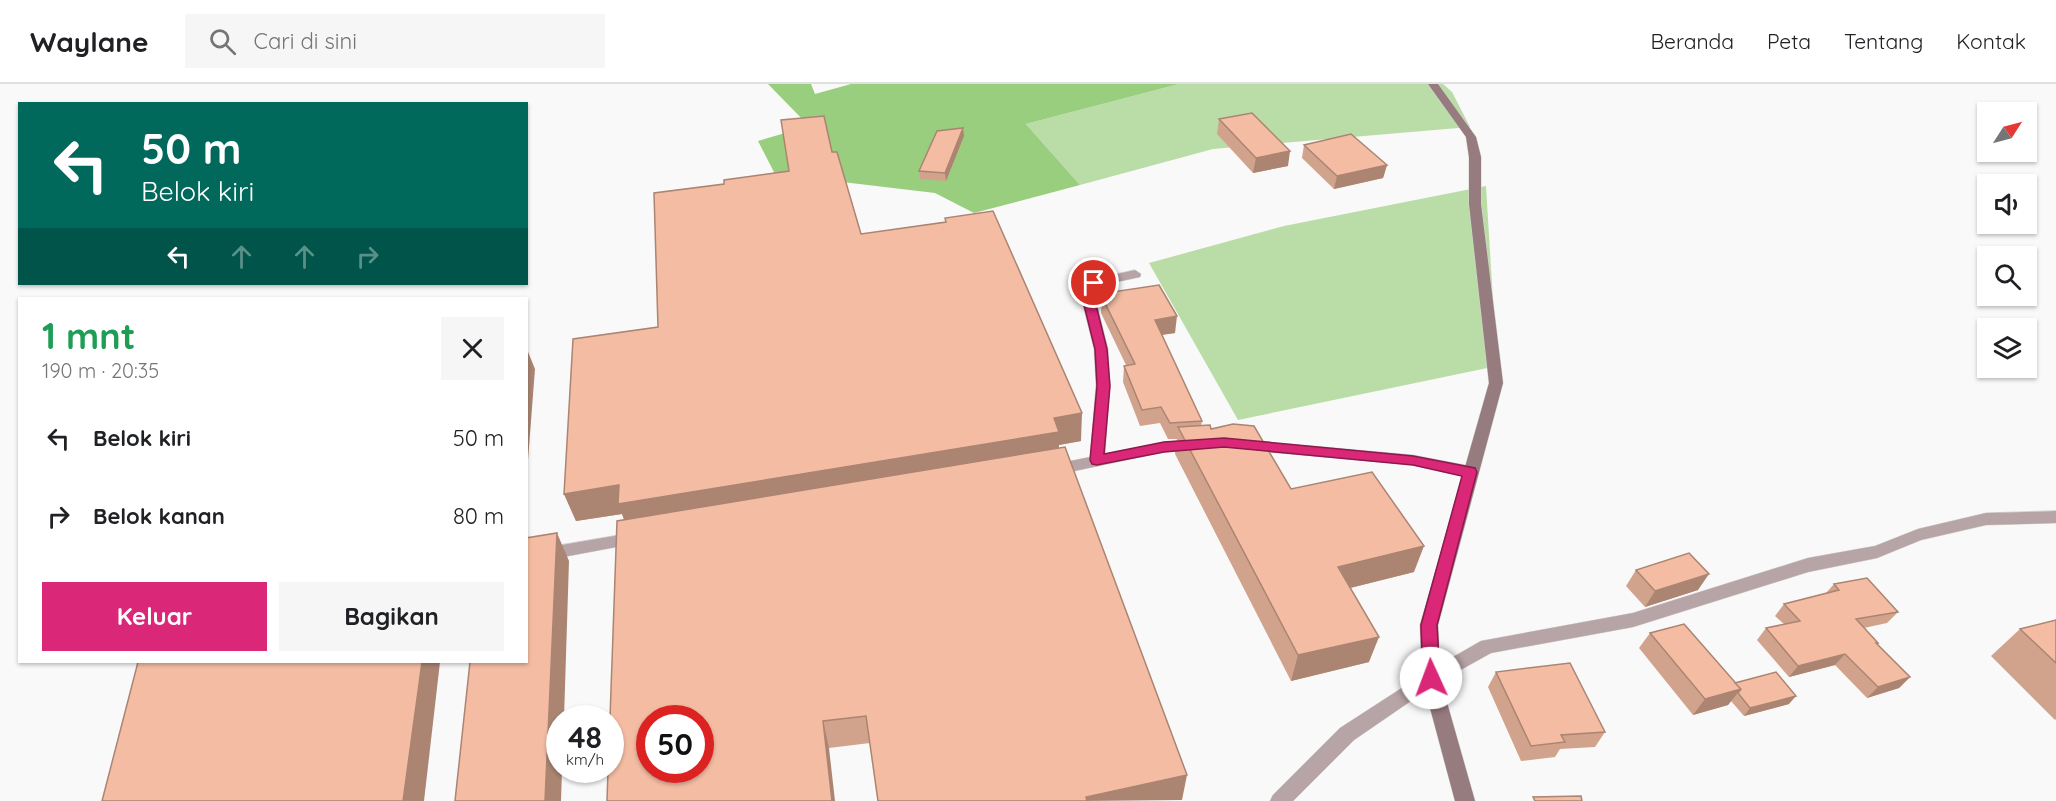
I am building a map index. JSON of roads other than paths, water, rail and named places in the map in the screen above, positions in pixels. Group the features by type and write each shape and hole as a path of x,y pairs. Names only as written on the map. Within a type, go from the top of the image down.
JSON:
{"main road":[{"path":"1433,84 1471,138 1475,157 1475,204 1496,383 1429,625 1431,678 1465,801"}],"street":[{"path":"1097,460 1104,386 1101,349 1087,293 1094,283 1135,274"},
{"path":"1032,474 1164,447 1214,443"},
{"path":"1236,444 1413,460 1470,472"},
{"path":"1280,801 1347,734 1431,678 1487,646 1633,620 1808,565 1877,552 1918,535 1986,519 2056,517"},
{"path":"528,558 651,536"}]}
